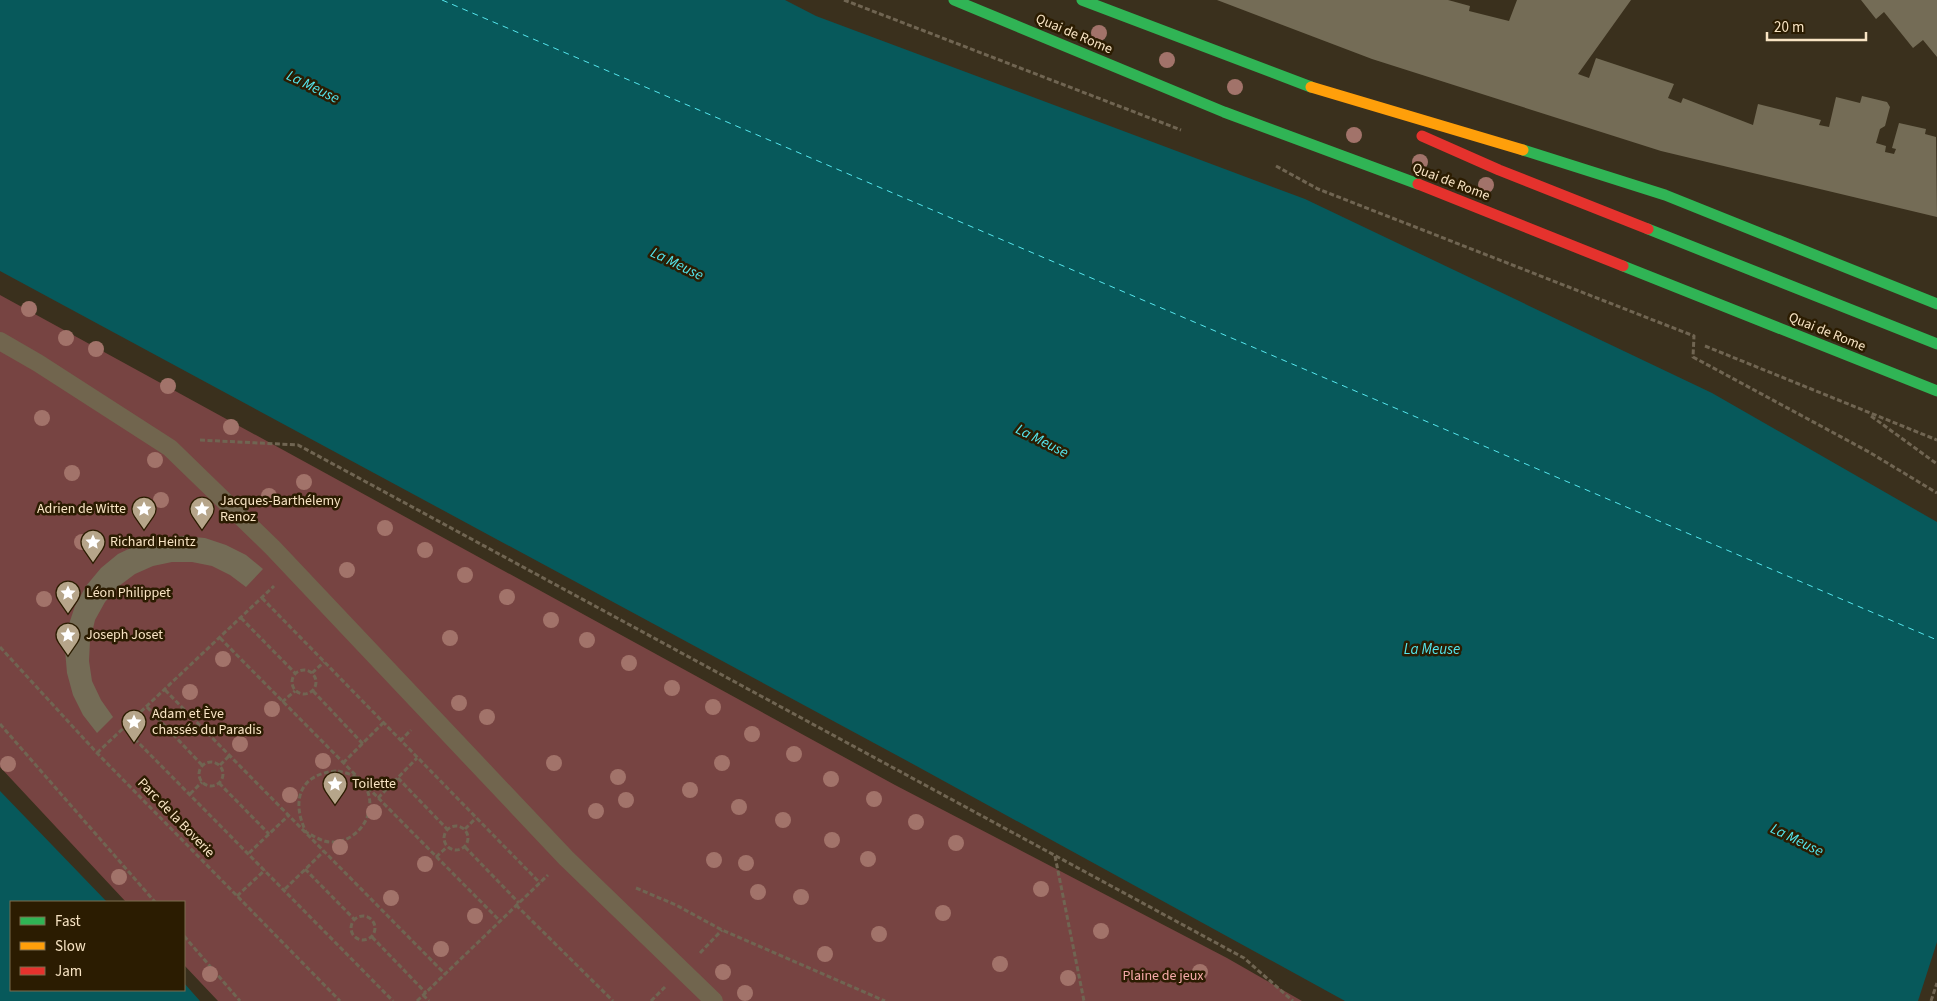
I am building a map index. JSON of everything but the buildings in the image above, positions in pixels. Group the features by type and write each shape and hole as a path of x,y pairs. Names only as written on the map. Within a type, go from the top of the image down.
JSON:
{"main road":[{"name":"Quai de Rome","path":"954,0 1224,112 1446,195 1937,392"},
{"name":"Quai de Rome","path":"1082,0 1320,91 1499,170 1937,344"},
{"name":"Quai de Rome","path":"1320,91 1525,150 1665,195 1937,304"}],"lane":[{"path":"0,342 170,448 273,548 566,858 714,1001"}],"path":[{"path":"844,0 1188,133"},
{"path":"1269,163 1318,189 1694,336 1692,357 1869,452 1937,493"},
{"path":"1705,346 1937,440"},
{"path":"1867,413 1937,464"},
{"path":"198,440 298,445 1244,958 1292,1001"},
{"path":"97,753 262,598 540,883 417,1001"},
{"path":"241,617 295,673"},
{"path":"220,638 500,921"},
{"name":"Parc de la Boverie","path":"0,647 97,753 340,1001"},
{"path":"312,673 324,662"},
{"path":"302,669 312,673 316,680 312,691 302,694 295,690 291,684 295,673 302,669"},
{"path":"165,690 445,974"},
{"path":"282,702 295,690"},
{"path":"312,691 363,744"},
{"path":"147,707 202,765"},
{"path":"0,724 154,901"},
{"path":"343,763 383,724"},
{"path":"124,728 393,1001"},
{"path":"220,765 230,755"},
{"path":"378,798 418,758"},
{"path":"202,765 213,761 220,765 223,772 220,783"},
{"path":"202,765 198,776 202,782 208,786 220,783"},
{"path":"338,771 361,781 367,791 370,804 362,828 353,836 342,841 329,842 306,832 298,809 299,796 313,776 325,772 338,771"},
{"path":"398,778 447,829"},
{"path":"190,794 202,782"},
{"path":"220,783 270,834"},
{"path":"249,853 289,815"},
{"path":"465,829 476,818"},
{"path":"447,829 458,825 465,829 469,836 465,847"},
{"path":"447,829 444,840 447,846 454,850 465,847"},
{"path":"436,857 447,846"},
{"path":"465,847 613,1001"},
{"path":"284,889 324,851"},
{"path":"1054,855 1084,1001"},
{"path":"305,869 354,920"},
{"path":"237,896 265,870"},
{"path":"630,886 676,905 722,930 885,1001"},
{"path":"361,916 372,919 376,930 372,937 361,941 354,937 351,926 354,920 361,916"},
{"path":"185,937 240,1001"},
{"path":"372,937 425,994 429,1001"},
{"path":"1931,1001 1937,983"}],"green space":[{"name":"Plaine de jeux","path":"0,295 895,785 1227,958 1302,1001 218,1001 185,966 185,901 125,901 0,767"}],"water":[{"name":"La Meuse","path":"0,0 785,0 816,16 1305,199 1712,393 1937,522 1937,1001 1345,1001 911,763 0,271"},
{"path":"0,791 106,901 10,901 10,991 185,991 185,984 200,1001 0,1001"}],"pier":[{"path":"1937,942 1937,1001 1918,1001"}],"ferry route":[{"path":"442,0 1937,640"}],"traffic: fast":[{"path":"954,0 1224,112 1418,184"},
{"path":"1082,0 1311,87"},
{"path":"1523,150 1665,195 1937,304"},
{"path":"1648,229 1937,344"},
{"path":"1623,266 1937,391"}],"traffic: slow":[{"path":"1311,87 1523,150"}],"traffic: jam":[{"path":"1422,136 1499,170 1648,229"},
{"path":"1418,184 1623,266"}],"place":[{"name":"Adrien de Witte","path":"144,530"},
{"name":"Jacques-Barthélemy Renoz","path":"202,530"},
{"name":"Richard Heintz","path":"93,563"},
{"name":"Léon Philippet","path":"68,614"},
{"name":"Joseph Joset","path":"68,656"},
{"name":"Adam et Ève chassés du Paradis","path":"134,743"},
{"name":"Toilette","path":"335,805"}]}
